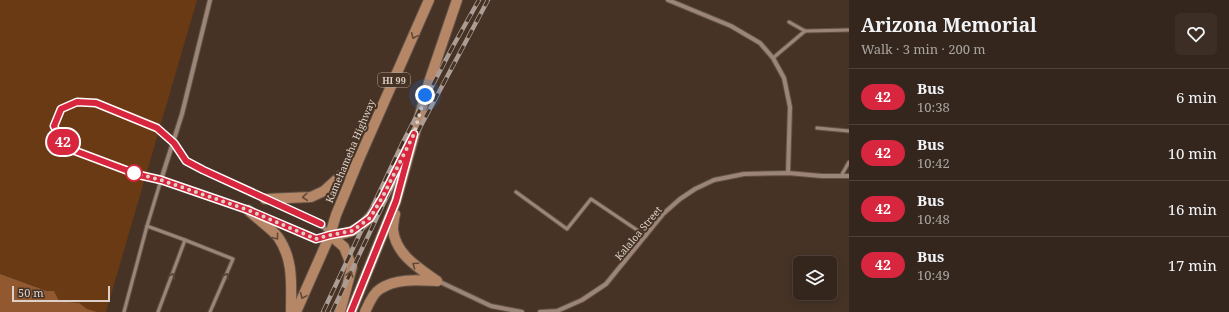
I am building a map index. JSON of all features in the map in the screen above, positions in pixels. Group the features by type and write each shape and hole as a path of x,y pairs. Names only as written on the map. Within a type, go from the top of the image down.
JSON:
{"main road":[{"name":"Kamehameha Highway","path":"296,312 330,235 336,215 359,159 429,0"},
{"path":"350,312 396,201 429,82 457,0"},
{"path":"330,235 352,231 370,218 382,198 414,134"},
{"path":"265,199 311,197 324,191 359,159"},
{"path":"396,201 393,229 398,245 409,261 437,281"},
{"path":"248,210 278,237 286,255 292,271 291,312"},
{"path":"330,235 344,247 352,267 340,312"},
{"path":"365,312 379,289 394,282 422,280 437,281"}],"street":[{"path":"174,143 186,161 321,224 330,235 316,239 248,210 161,180 174,143 210,0"},
{"path":"668,0 731,26 760,43 773,58 784,78 790,107 788,173"},
{"name":"Kalaloa Street","path":"541,312 557,310 582,300 606,284 663,214 680,199 695,189 714,180 744,174 788,173 822,176 849,176"},
{"path":"437,281 491,306 522,312"}],"lane":[{"path":"789,22 805,31 849,30"},
{"path":"773,58 805,31"},
{"path":"124,312 161,180 139,175 70,149 61,140 54,126 61,109 77,102 96,103 157,128 174,143"},
{"path":"817,128 849,131"},
{"path":"841,176 849,162"},
{"path":"516,192 567,229 590,199 646,236"},
{"path":"147,226 233,259 210,312"},
{"path":"158,312 185,240"}],"shaded area":[{"path":"0,0 197,0 106,312 97,312 87,309 79,303 59,301 47,291 0,274"},
{"path":"0,274 47,291 54,291 59,301 79,303 87,309 97,312 0,312"}],"railway":[{"path":"323,312 403,142 479,0"},
{"path":"332,312 416,135 488,0"}],"bus line":[{"name":"42","path":"321,224 186,161 174,143 157,128 96,103 77,102 61,109 54,126 61,140 70,149 139,175 161,180 248,210 316,239 352,231 370,218 382,198 414,134 396,201 351,312"}],"route":[{"path":"134,173 161,180 248,210 316,239 352,231 370,218 382,198 414,134 425,95"}]}
